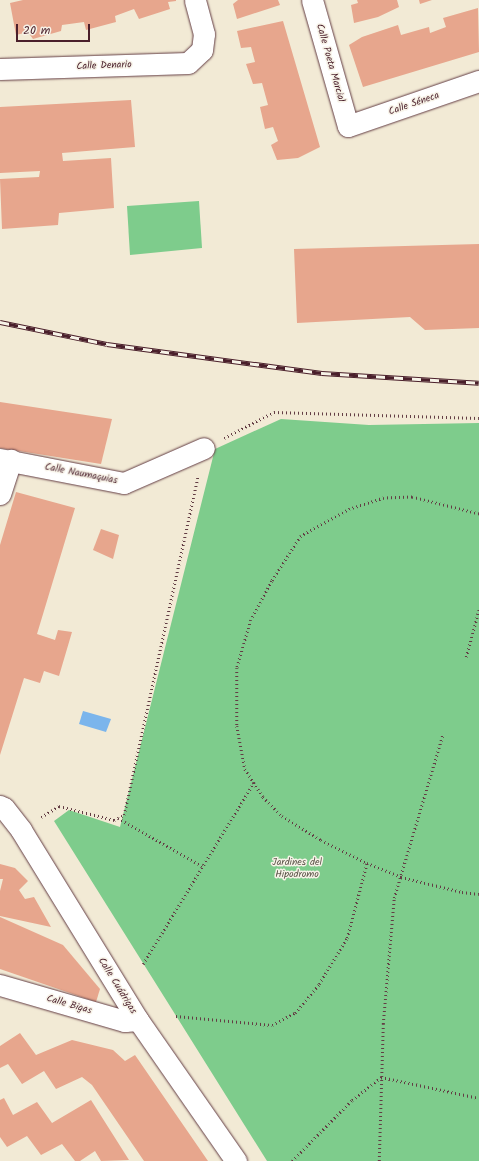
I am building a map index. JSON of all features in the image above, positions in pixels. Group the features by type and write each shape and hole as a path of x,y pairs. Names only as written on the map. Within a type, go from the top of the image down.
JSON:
{"street":[{"name":"Calle Denario","path":"0,70 188,63 202,50 204,34 195,0"},
{"name":"Calle Poeta Marcial","path":"312,0 348,126"},
{"name":"Calle Séneca","path":"348,126 479,81"},
{"name":"Calle Naumaquias","path":"5,460 124,483 204,448"},
{"path":"0,494 5,460"},
{"name":"Calle Cuádrigas","path":"2,807 21,830 138,1020 236,1161"},
{"name":"Calle Bigas","path":"0,985 125,1021 138,1020"}],"path":[{"path":"21,830 59,806 114,820 124,815 204,448 274,412 479,418"},
{"path":"479,514 412,497 384,498 350,510 301,536 272,580 251,620 237,668 237,726 245,769 263,797 282,816 321,840 367,863 401,876 462,892 479,894"},
{"path":"466,657 479,609"},
{"path":"378,1161 383,1024 394,898 443,734"},
{"path":"143,964 254,782"},
{"path":"118,818 202,866"},
{"path":"176,1016 272,1025 295,1013 319,984 347,938 367,863"},
{"path":"381,1077 479,1098"},
{"path":"292,1161 352,1100 381,1077"}],"green space":[{"path":"199,201 202,248 130,255 127,206"},
{"name":"Jardines del Hipodromo","path":"281,419 369,425 479,423 479,1161 267,1161 54,821 69,810 120,827 215,449"}],"water":[{"path":"83,711 111,719 106,732 79,724"}],"building":[{"path":"23,0 176,1 168,2 170,9 139,19 134,9 115,16 116,22 86,30 84,22 62,25 61,31 33,39 28,32 16,35 10,3"},
{"path":"238,0 278,0 280,5 237,19 233,4"},
{"path":"357,0 397,0 399,7 378,17 354,23 351,5 358,3"},
{"path":"419,0 432,0 420,4"},
{"path":"478,8 479,52 363,87 349,45 362,37 398,25 401,35 429,27 430,33 446,27 443,18"},
{"path":"283,21 320,147 298,158 277,160 271,145 278,141 273,127 265,129 260,107 268,105 262,83 253,84 246,64 255,62 251,47 241,48 237,31"},
{"path":"131,100 135,147 62,153 63,161 111,158 114,208 59,213 58,225 2,229 0,179 39,177 40,171 0,173 0,107"},
{"path":"479,244 479,328 425,330 410,317 297,323 294,249"},
{"path":"0,402 112,419 101,464 0,448"},
{"path":"16,492 75,508 37,634 55,640 58,630 72,632 59,676 44,671 40,683 24,678 0,755 0,545"},
{"path":"101,529 119,535 113,559 93,550"},
{"path":"0,864 15,868 28,881 19,890 25,899 34,897 51,927 0,916 0,891 3,879 0,879"},
{"path":"0,917 63,945 100,989 96,1002 0,969"},
{"path":"20,1033 36,1055 72,1040 113,1050 125,1061 135,1055 208,1161 144,1161 92,1085 82,1077 56,1089 44,1071 22,1084 8,1064 0,1068 0,1046"},
{"path":"4,1098 13,1115 37,1102 52,1123 91,1100 129,1160 101,1161 95,1151 80,1161 75,1161 62,1144 41,1155 27,1136 7,1147 0,1137 0,1100"}],"railway":[{"path":"0,322 107,344 322,373 479,383"}]}
